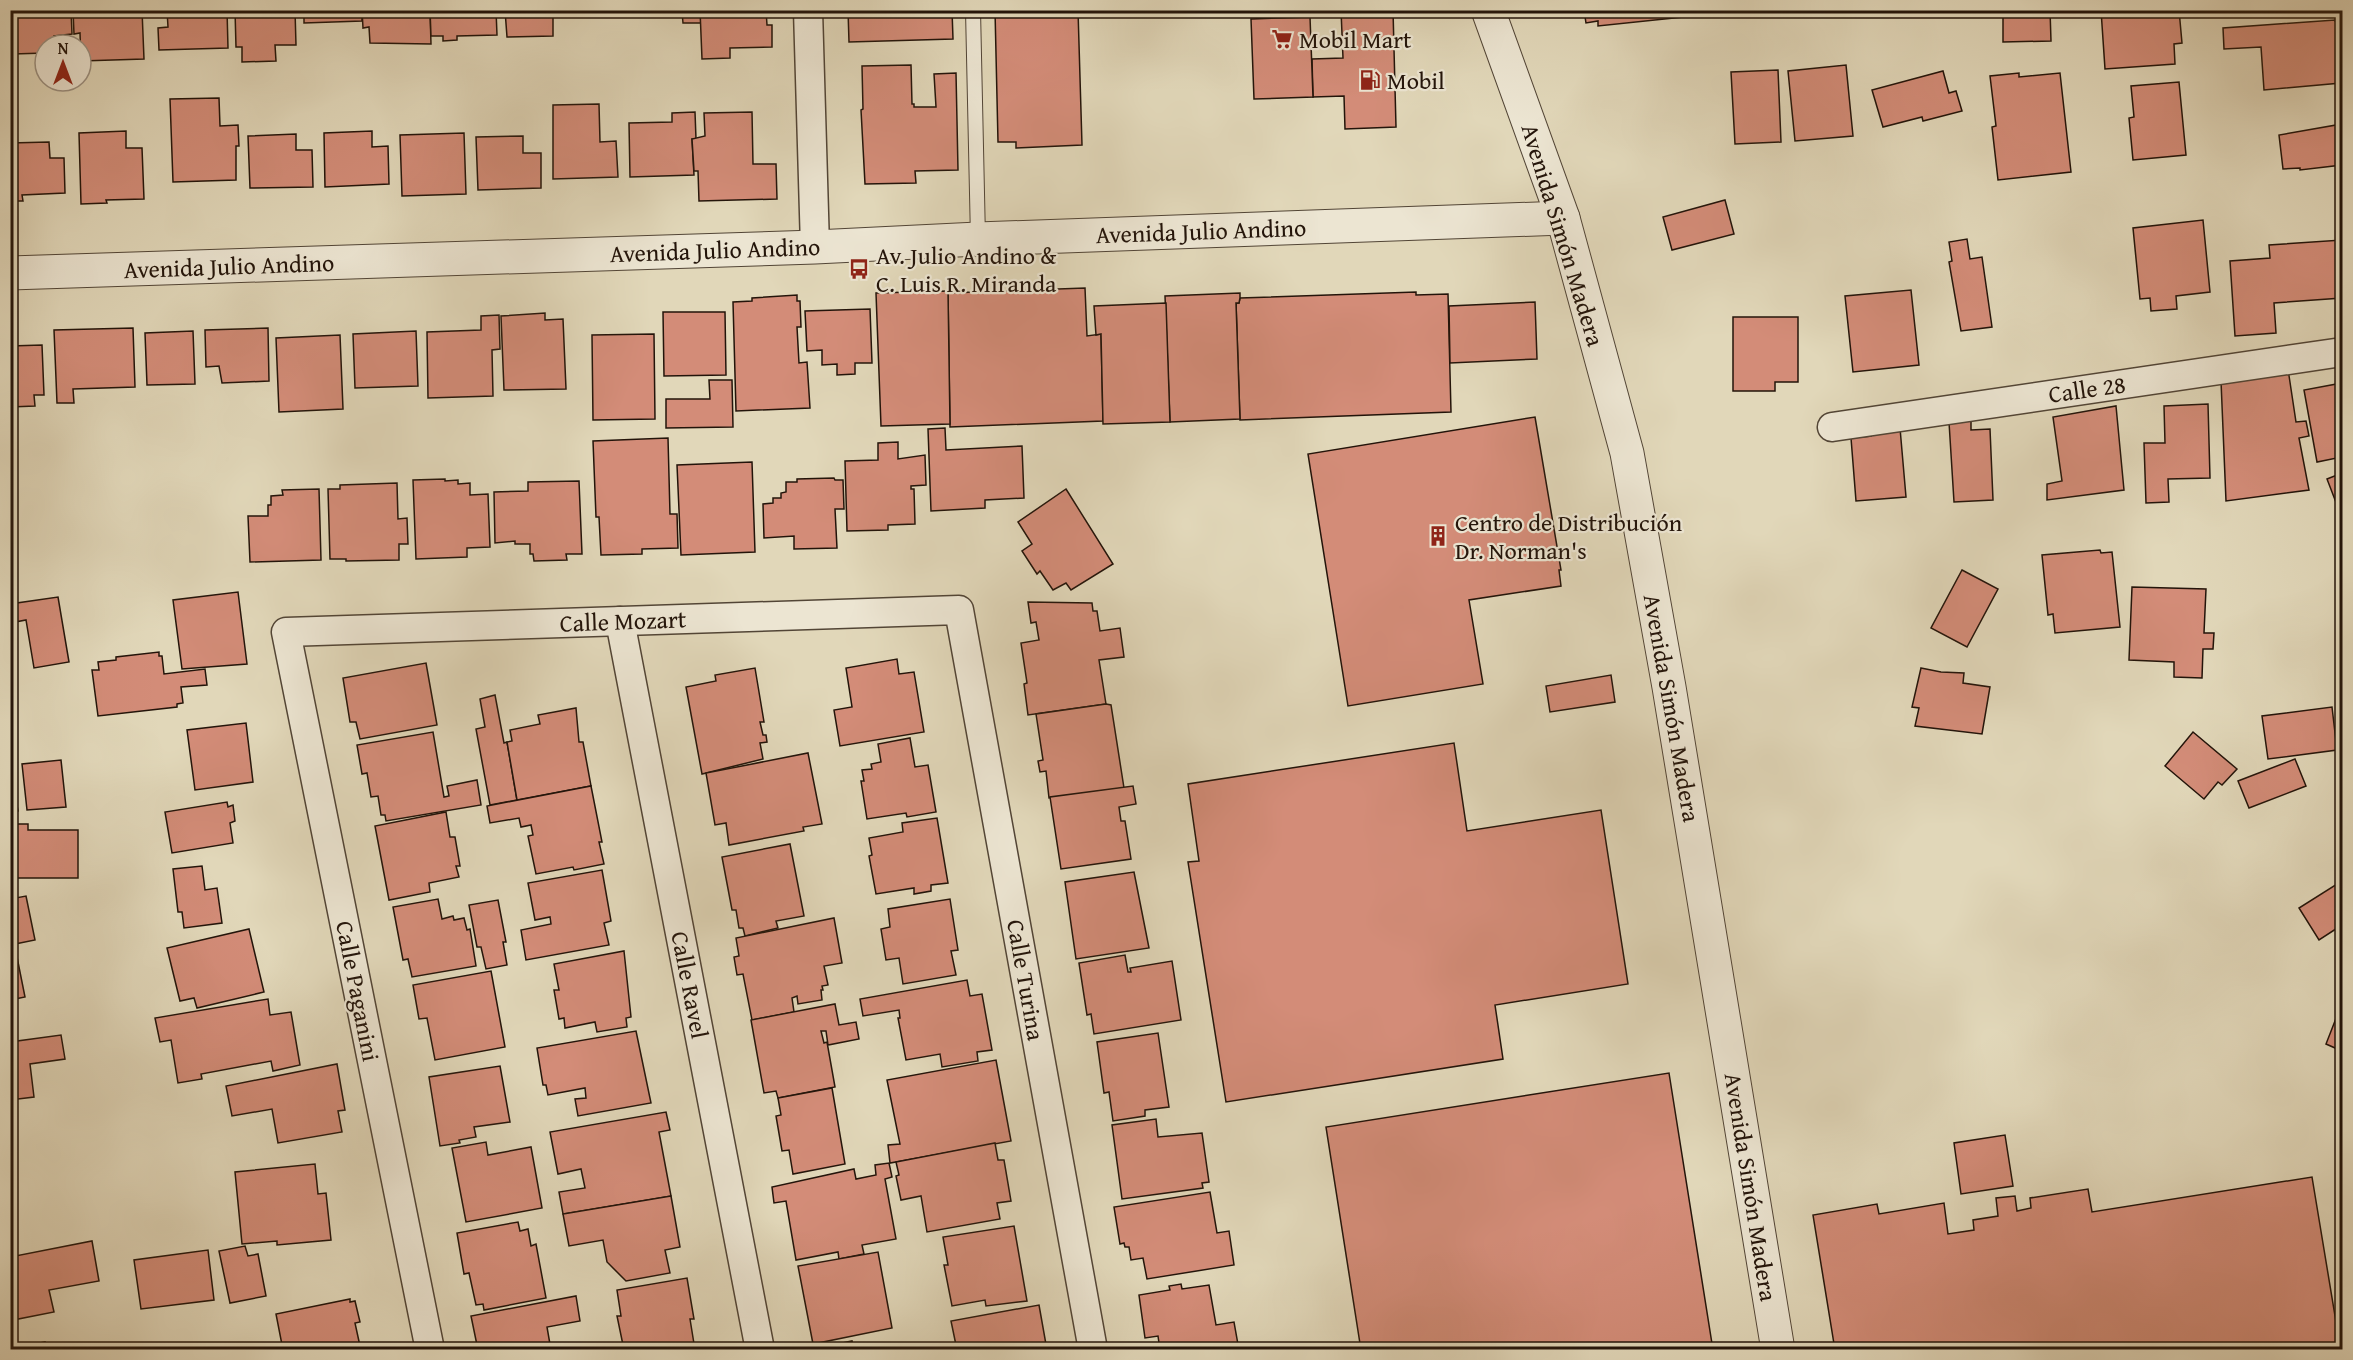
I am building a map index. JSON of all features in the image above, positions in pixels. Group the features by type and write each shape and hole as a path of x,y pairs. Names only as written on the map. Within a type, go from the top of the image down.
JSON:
{"street":[{"path":"808,10 815,247"},
{"name":"Avenida Simón Madera","path":"1488,10 1563,218 1627,453 1669,687 1778,1350"},
{"name":"Avenida Julio Andino","path":"10,273 815,247 1563,218"},
{"name":"Calle 28","path":"1832,427 2343,352"},
{"name":"Calle Mozart","path":"286,632 959,610"},
{"name":"Calle Turina","path":"959,610 1094,1350"},
{"name":"Calle Ravel","path":"620,621 760,1350"},
{"name":"Calle Paganini","path":"286,632 430,1350"}],"lane":[{"path":"973,10 978,239"}],"building":[{"path":"10,10 71,10 72,33 33,33 33,53 13,54"},
{"path":"73,10 142,10 144,59 93,61 93,33 74,33"},
{"path":"167,10 227,10 228,48 159,50 158,28 168,27"},
{"path":"235,10 295,10 296,45 275,45 276,61 242,62 242,47 236,47"},
{"path":"304,10 362,10 362,21 304,23"},
{"path":"362,10 430,10 431,44 370,43 369,27 363,28"},
{"path":"430,10 496,10 497,35 457,36 457,40 443,41 443,36 431,36"},
{"path":"505,10 569,10 569,14 553,16 553,36 507,37"},
{"path":"573,10 633,10 633,14 573,15"},
{"path":"635,10 700,10 701,23 683,23 682,12 636,15"},
{"path":"700,10 766,10 767,25 772,25 772,47 730,48 730,58 702,59"},
{"path":"848,10 952,10 953,39 849,42"},
{"path":"995,10 1078,10 1082,145 1016,148 1016,142 998,142"},
{"path":"1341,10 1393,10 1396,127 1345,129 1344,96 1313,97 1312,59 1343,58"},
{"path":"1584,10 1731,10 1731,12 1598,26 1598,21 1586,23"},
{"path":"2003,10 2050,10 2051,41 2003,42"},
{"path":"2101,10 2179,10 2182,43 2174,44 2175,64 2105,69"},
{"name":"Mobil Mart","path":"1310,17 1313,97 1254,99 1251,19"},
{"path":"2342,21 2341,83 2264,90 2261,47 2224,49 2223,28"},
{"path":"911,65 914,107 936,107 934,74 956,73 958,170 915,171 916,183 865,184 861,110 863,109 862,66"},
{"path":"1846,65 1853,136 1795,141 1788,71"},
{"path":"1778,70 1781,142 1735,144 1731,72"},
{"path":"1943,71 1949,93 1956,91 1962,111 1923,121 1922,117 1883,127 1872,90"},
{"path":"2019,73 2019,77 2060,73 2071,172 1998,180 1992,127 1996,126 1990,76"},
{"path":"2179,82 2186,155 2133,160 2129,118 2134,117 2131,86"},
{"path":"219,98 220,126 238,125 236,180 173,182 170,99"},
{"path":"599,104 600,142 616,141 618,177 553,179 553,105"},
{"path":"695,112 696,139 692,139 694,175 630,177 629,123 672,122 672,113"},
{"path":"752,112 753,164 776,164 777,199 699,201 698,171 694,171 692,139 705,136 704,113"},
{"path":"2342,124 2342,165 2300,170 2300,168 2283,169 2279,135"},
{"path":"126,131 126,148 142,148 144,199 106,200 107,203 81,204 79,133"},
{"path":"372,131 372,147 388,146 389,184 325,187 324,133"},
{"path":"464,133 466,194 402,196 400,135"},
{"path":"296,134 296,150 312,150 313,187 250,188 248,136"},
{"path":"523,136 523,153 541,153 541,188 478,190 476,137"},
{"path":"49,142 50,158 64,158 65,193 22,195 23,201 10,201 10,143"},
{"path":"1725,200 1734,234 1672,250 1663,217"},
{"path":"2203,220 2210,292 2176,296 2177,309 2151,311 2150,298 2140,299 2133,228"},
{"path":"1967,239 1970,259 1982,257 1992,327 1961,331 1949,262 1952,261 1949,242"},
{"path":"2342,240 2342,298 2274,303 2276,333 2235,336 2230,261 2270,258 2269,245"},
{"path":"1085,288 1087,336 1101,334 1103,421 950,427 948,293"},
{"path":"1911,290 1919,365 1853,372 1845,296"},
{"path":"948,291 950,424 881,426 876,293"},
{"path":"1416,292 1416,295 1448,294 1451,412 1240,420 1236,303 1239,303 1240,298"},
{"path":"1240,293 1239,303 1236,303 1240,419 1170,422 1165,296"},
{"path":"797,295 797,301 800,301 801,327 797,327 799,363 807,362 810,408 736,411 733,302 752,301 752,298"},
{"path":"1535,302 1537,359 1450,363 1449,306"},
{"path":"1166,303 1170,422 1103,424 1101,334 1096,335 1094,306"},
{"path":"870,309 872,363 855,363 855,374 837,375 837,364 822,365 822,350 807,351 805,311"},
{"path":"663,312 725,312 726,375 664,376"},
{"path":"545,313 545,320 563,319 566,389 504,390 501,316"},
{"path":"499,315 500,349 492,350 493,396 428,398 427,332 481,330 481,316"},
{"path":"1733,317 1798,317 1798,382 1775,382 1775,391 1733,391"},
{"path":"133,328 135,387 73,389 74,403 57,403 54,330"},
{"path":"268,328 269,381 222,383 219,366 206,367 205,330"},
{"path":"193,331 195,384 147,385 145,333"},
{"path":"416,331 418,386 355,388 353,334"},
{"path":"654,334 655,419 593,420 592,335"},
{"path":"340,335 343,409 279,412 276,338"},
{"path":"42,345 44,395 34,395 35,406 10,407 10,346"},
{"path":"2288,369 2296,422 2306,421 2309,436 2299,438 2309,490 2226,501 2221,381"},
{"path":"709,380 732,380 733,427 666,428 666,399 710,399"},
{"path":"2342,383 2342,457 2317,462 2304,390"},
{"path":"2208,404 2210,478 2168,479 2169,502 2146,503 2144,443 2165,443 2164,406"},
{"path":"2116,406 2124,490 2047,500 2047,484 2062,481 2053,417"},
{"name":"Centro de Distribución Dr. Norman's","path":"1535,417 1561,570 1559,570 1561,586 1469,600 1483,684 1348,706 1308,454"},
{"path":"1971,421 1971,430 1990,429 1993,500 1954,502 1949,422"},
{"path":"945,428 946,450 1022,446 1024,498 985,500 985,508 931,511 928,429"},
{"path":"1900,428 1906,497 1856,501 1851,438 1871,436 1870,431"},
{"path":"668,438 670,514 677,514 678,548 642,549 642,554 601,555 599,517 596,517 593,441"},
{"path":"898,442 898,459 925,455 926,485 911,486 911,489 914,489 915,524 888,525 888,530 847,531 845,461 878,460 878,443"},
{"path":"752,462 755,552 681,555 677,465"},
{"path":"2342,473 2342,518 2327,479"},
{"path":"834,478 843,480 844,509 835,509 837,548 794,549 794,536 764,538 763,504 773,503 773,498 781,498 781,493 786,492 786,482 797,482 797,479"},
{"path":"445,479 445,481 458,480 458,484 470,483 470,495 488,494 490,547 467,548 467,557 416,559 413,480"},
{"path":"579,481 582,554 566,554 567,560 534,561 533,554 530,554 530,544 515,544 515,541 495,543 494,492 528,491 528,482"},
{"path":"397,483 398,519 407,518 408,544 399,544 399,560 330,559 328,489 340,489 340,485"},
{"path":"319,489 321,560 250,562 248,516 268,516 271,496 283,495 282,490"},
{"path":"1066,489 1113,564 1071,590 1066,583 1053,590 1040,571 1037,574 1022,551 1032,544 1018,522"},
{"path":"2100,550 2101,553 2112,552 2120,627 2055,633 2053,614 2048,615 2042,555"},
{"path":"1962,570 1998,589 1967,647 1931,628"},
{"path":"2132,587 2206,589 2204,633 2214,633 2213,649 2203,649 2202,678 2174,677 2174,662 2129,660"},
{"path":"238,592 247,664 182,669 173,600"},
{"path":"58,597 69,662 34,668 26,620 10,623 10,604"},
{"path":"1028,602 1092,603 1093,611 1097,611 1100,631 1120,628 1124,657 1099,660 1106,704 1028,715 1024,684 1027,683 1021,643 1039,640 1036,622 1031,623"},
{"path":"159,652 159,656 162,656 164,674 205,669 207,685 181,687 183,703 177,704 177,707 98,716 92,670 99,670 98,662 116,660 116,657"},
{"path":"897,659 899,674 914,672 924,732 840,746 834,710 852,707 846,668"},
{"path":"426,663 437,725 360,739 356,722 350,722 343,678"},
{"path":"755,668 764,722 760,722 767,742 760,743 763,759 702,774 686,687 716,681 715,675"},
{"path":"1921,668 1964,673 1963,683 1990,687 1982,734 1915,726 1919,708 1912,707"},
{"path":"1611,675 1615,702 1550,712 1546,686"},
{"path":"495,695 504,743 507,742 517,800 490,805 476,729 485,727 480,699"},
{"path":"1111,705 1124,788 1049,798 1046,771 1040,772 1038,761 1043,760 1036,714"},
{"path":"2332,707 2337,750 2268,759 2262,716"},
{"path":"576,708 579,742 583,742 591,786 517,800 507,742 512,741 510,730 540,724 538,715"},
{"path":"246,723 253,782 195,790 187,730"},
{"path":"433,732 444,797 449,796 447,786 477,780 481,805 386,821 385,815 381,815 378,796 371,797 367,773 362,774 357,745"},
{"path":"2193,732 2237,769 2222,785 2218,782 2204,799 2165,766"},
{"path":"910,738 915,767 928,765 936,812 907,817 906,813 867,819 861,781 864,781 862,770 872,769 871,764 881,762 878,744"},
{"path":"1454,743 1467,831 1601,810 1628,984 1495,1005 1503,1059 1226,1102 1188,862 1199,861 1188,784"},
{"path":"808,753 822,824 803,827 804,831 729,845 726,823 715,825 706,773"},
{"path":"2295,759 2306,786 2249,808 2238,781"},
{"path":"61,760 66,807 27,810 22,764"},
{"path":"591,786 604,864 536,874 528,836 533,835 531,825 521,827 519,818 490,823 487,806"},
{"path":"1133,786 1136,804 1119,807 1121,821 1125,821 1131,859 1061,869 1050,797"},
{"path":"10,789 14,789 18,811 10,813"},
{"path":"227,802 228,807 233,805 235,821 230,823 233,843 172,853 165,812"},
{"path":"446,812 450,837 455,837 460,866 456,866 459,877 429,883 430,892 389,900 375,826"},
{"path":"937,818 948,883 931,885 931,891 914,894 914,888 876,894 869,856 872,855 869,838 903,832 902,823"},
{"path":"10,824 28,824 28,830 78,830 78,878 10,878"},
{"path":"790,844 804,916 776,921 778,928 745,936 743,928 739,928 736,910 732,910 722,857"},
{"path":"202,866 205,890 217,888 222,923 184,928 182,912 178,912 173,869"},
{"path":"602,870 611,921 604,923 609,945 526,960 521,930 551,924 550,917 535,920 528,883"},
{"path":"1134,872 1149,948 1076,959 1065,882"},
{"path":"2337,884 2342,893 2342,925 2319,940 2299,908"},
{"path":"26,896 35,940 10,945 10,899"},
{"path":"438,899 442,919 453,916 454,920 464,918 467,930 470,929 476,966 412,977 408,959 403,960 393,907"},
{"path":"950,899 958,950 951,951 956,975 903,984 899,958 886,960 881,929 890,927 888,909"},
{"path":"498,900 506,942 503,942 507,965 486,969 481,947 477,947 469,905"},
{"path":"834,918 842,963 824,966 828,985 822,986 822,1000 798,1004 797,996 792,998 794,1012 752,1020 743,974 737,975 734,957 739,956 736,938"},
{"path":"249,929 264,992 197,1008 194,998 180,1001 167,948"},
{"path":"624,951 631,1017 626,1018 627,1027 597,1032 595,1022 565,1028 564,1018 559,1019 554,990 559,990 554,964"},
{"path":"1125,955 1128,972 1131,972 1130,968 1172,961 1181,1020 1094,1034 1091,1014 1087,1015 1079,963"},
{"path":"17,957 25,997 10,1000 10,958"},
{"path":"491,971 505,1047 435,1060 427,1018 419,1019 413,985"},
{"path":"967,980 970,996 982,994 992,1050 977,1052 978,1061 942,1067 940,1054 906,1060 898,1018 900,1018 899,1010 863,1016 860,999"},
{"path":"268,999 270,1015 291,1012 300,1065 273,1071 271,1061 201,1074 202,1079 178,1083 171,1040 160,1042 155,1018"},
{"path":"2342,1003 2342,1051 2326,1044"},
{"path":"835,1004 839,1025 856,1022 859,1039 828,1045 826,1031 821,1031 824,1043 827,1042 835,1087 778,1098 776,1091 764,1093 751,1020"},
{"path":"636,1031 651,1103 578,1116 575,1099 586,1098 585,1088 548,1095 546,1085 543,1085 537,1048"},
{"path":"1158,1033 1169,1107 1145,1110 1145,1116 1113,1121 1109,1092 1104,1093 1097,1042"},
{"path":"61,1035 65,1059 30,1064 34,1097 10,1100 10,1042"},
{"path":"996,1060 1011,1141 890,1163 888,1145 900,1144 887,1080"},
{"path":"337,1064 345,1110 338,1111 342,1132 278,1143 272,1109 232,1116 226,1086"},
{"path":"500,1066 510,1122 474,1127 476,1137 459,1140 460,1143 440,1146 429,1077"},
{"path":"1669,1073 1713,1350 1361,1350 1326,1127"},
{"path":"832,1088 845,1164 793,1174 789,1150 782,1151 776,1116 781,1115 778,1098"},
{"path":"666,1112 670,1130 659,1132 671,1196 563,1214 559,1192 585,1188 581,1169 558,1174 550,1132"},
{"path":"1156,1119 1158,1137 1202,1133 1209,1182 1202,1183 1203,1188 1122,1199 1112,1125"},
{"path":"2005,1135 2013,1186 1961,1194 1954,1143"},
{"path":"486,1142 488,1155 531,1147 542,1208 466,1222 452,1148"},
{"path":"995,1143 998,1160 1004,1160 1011,1201 997,1203 1000,1219 927,1232 921,1196 901,1200 896,1176 899,1175 896,1162"},
{"path":"889,1163 892,1177 885,1179 896,1239 862,1245 864,1254 839,1259 838,1252 796,1260 786,1201 774,1203 772,1187 854,1169 856,1179 876,1175 875,1165"},
{"path":"315,1164 318,1194 326,1193 331,1240 277,1245 277,1241 242,1244 235,1172"},
{"path":"2312,1177 2342,1350 1835,1350 1813,1215 1877,1204 1879,1214 1944,1203 1948,1234 1974,1230 1973,1220 1998,1216 1996,1198 2015,1196 2017,1211 2031,1208 2030,1198 2088,1189 2092,1212"},
{"path":"1210,1192 1217,1233 1229,1231 1234,1265 1147,1279 1143,1258 1131,1260 1129,1247 1125,1247 1124,1243 1120,1244 1114,1207"},
{"path":"671,1196 680,1247 665,1250 670,1273 626,1281 607,1262 603,1240 569,1246 563,1214"},
{"path":"518,1222 520,1231 528,1229 531,1246 536,1244 546,1298 484,1310 483,1304 476,1305 469,1273 464,1274 457,1233"},
{"path":"1014,1226 1027,1301 986,1306 985,1300 952,1306 944,1265 948,1265 943,1237"},
{"path":"92,1241 99,1281 49,1290 54,1312 13,1320 10,1306 10,1257"},
{"path":"245,1246 248,1256 258,1254 266,1296 230,1303 219,1251"},
{"path":"208,1250 214,1300 141,1309 134,1260"},
{"path":"878,1252 892,1328 813,1344 798,1266"},
{"path":"687,1278 694,1319 690,1319 695,1350 627,1350 626,1344 623,1345 617,1316 621,1316 617,1290"},
{"path":"1181,1284 1182,1289 1209,1285 1216,1325 1234,1322 1239,1350 1160,1350 1158,1336 1145,1338 1139,1295 1170,1290 1169,1286"},
{"path":"576,1296 580,1321 547,1327 551,1350 478,1350 471,1316"},
{"path":"350,1299 350,1302 355,1301 360,1322 355,1323 360,1346 344,1350 283,1350 276,1314"},
{"path":"1039,1305 1047,1350 957,1350 951,1321"},
{"path":"852,1341 854,1349 888,1343 889,1350 810,1350"},
{"path":"45,1342 46,1350 10,1350 10,1349"}],"place":[{"name":"Mobil Mart","path":"1282,39"},
{"name":"Mobil","path":"1370,80"},
{"name":"Av. Julio Andino & C. Luis R. Miranda","path":"859,269"},
{"name":"Centro de Distribución Dr. Norman's","path":"1438,536"}]}
